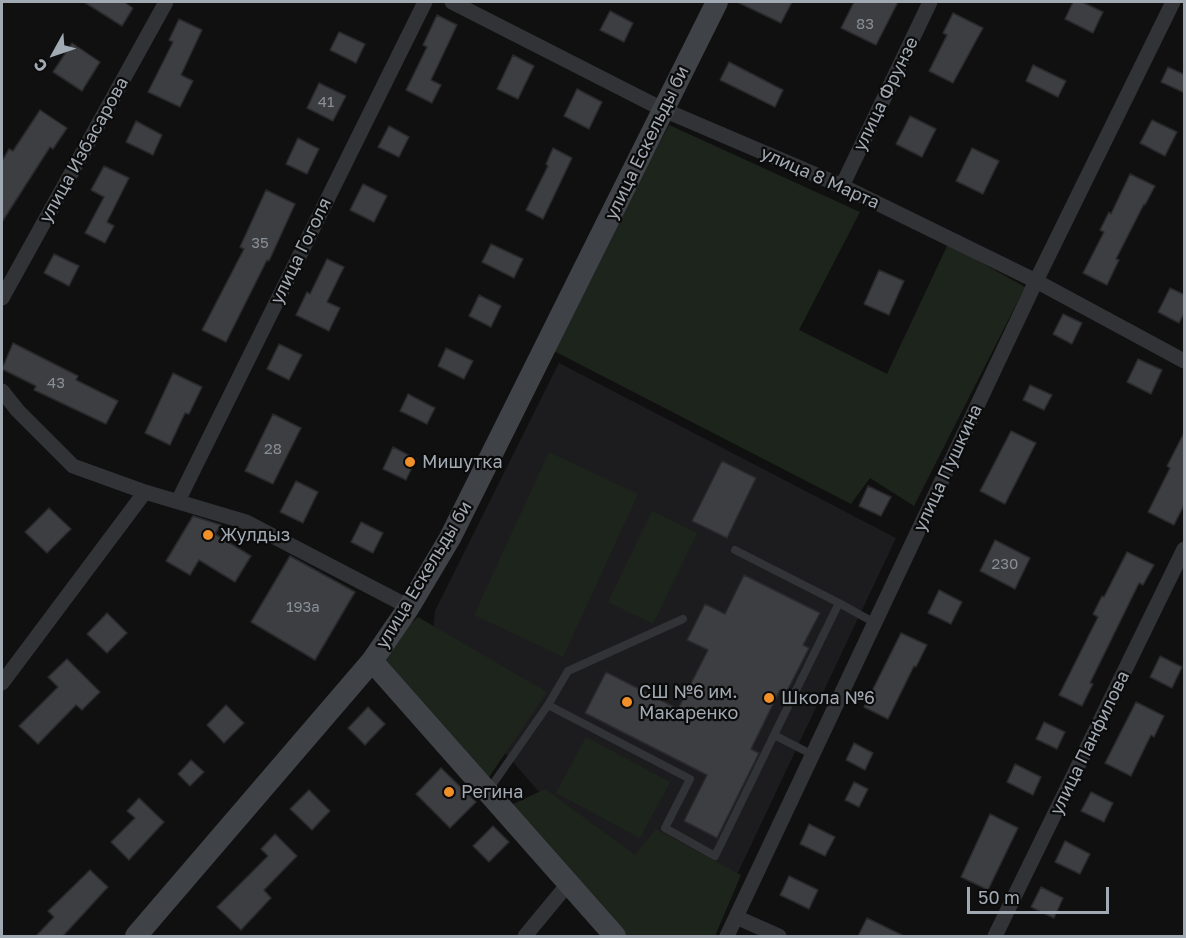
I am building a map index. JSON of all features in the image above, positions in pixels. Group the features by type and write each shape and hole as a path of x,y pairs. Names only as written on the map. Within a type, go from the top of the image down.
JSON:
{"street":[{"name":"улица Избасарова","path":"2,297 166,2"},
{"name":"улица Гоголя","path":"178,501 425,2"},
{"name":"улица 8 Марта","path":"452,2 664,110 842,186 1036,281 1185,361"},
{"name":"улица Ескельды би","path":"136,936 372,661 409,607 450,538 717,2"},
{"name":"улица Фрунзе","path":"842,186 930,2"},
{"name":"улица Пушкина","path":"727,936 1036,281 1173,2"},
{"path":"2,391 18,411 73,466 145,492 246,522 409,607"},
{"path":"2,682 145,492"},
{"name":"улица Панфилова","path":"994,936 1185,549"},
{"path":"372,661 615,936"},
{"path":"525,936 568,884"},
{"path":"736,917 779,936"}],"lane":[{"path":"735,550 875,623"},
{"path":"548,705 690,779 665,828 715,856 838,603"},
{"path":"488,792 548,705 568,671 683,619"},
{"path":"774,735 813,755"}],"shaded area":[{"path":"669,125 860,212 799,330 887,374 948,244 1025,287 914,506 870,478 851,504 550,349"},
{"path":"559,363 896,538 708,936 665,936 450,690 433,631 435,611"},
{"path":"549,452 638,494 563,657 474,615"},
{"path":"652,511 697,533 653,624 608,602"},
{"path":"418,617 547,692 485,783 375,657"},
{"path":"586,737 670,782 640,838 556,793"},
{"path":"545,789 635,855 656,829 741,875 715,936 627,936 509,806"}],"building":[{"path":"84,2 124,2 133,8 122,26"},
{"path":"737,2 792,2 781,23"},
{"path":"854,2 898,2 876,45 841,28"},
{"path":"1073,2 1082,2 1103,12 1093,33 1065,19"},
{"path":"610,11 633,23 624,42 600,30"},
{"path":"953,13 983,28 953,83 929,71 947,35 943,33"},
{"path":"437,15 457,25 431,80 441,85 432,103 406,90 427,47 423,45"},
{"path":"179,19 202,30 181,75 193,81 180,107 148,92 173,42 169,40"},
{"path":"339,32 365,44 356,63 330,50"},
{"path":"72,43 100,62 82,91 53,72"},
{"path":"513,55 534,66 518,99 497,89"},
{"path":"729,62 783,90 775,107 720,80"},
{"path":"1033,65 1066,81 1058,97 1026,81"},
{"path":"1168,67 1185,75 1185,93 1161,82"},
{"path":"319,83 346,96 333,121 307,108"},
{"path":"577,89 602,102 589,129 564,116"},
{"path":"40,110 67,128 53,149 50,147 2,222 2,161 9,149 13,151"},
{"path":"910,116 936,129 922,157 896,144"},
{"path":"1152,120 1177,132 1165,156 1140,143"},
{"path":"136,121 162,135 153,155 126,142"},
{"path":"389,126 409,137 399,157 378,147"},
{"path":"298,138 319,149 307,174 286,164"},
{"path":"553,148 572,158 543,219 526,210 548,166 546,164"},
{"path":"972,148 999,161 983,194 956,181"},
{"path":"104,166 129,178 107,222 114,226 105,243 85,233 104,197 91,190"},
{"path":"1130,174 1155,186 1116,259 1119,260 1107,285 1083,273 1104,232 1100,230 1109,212 1111,214"},
{"path":"363,184 387,196 374,222 350,210"},
{"path":"266,190 295,204 269,261 267,260 226,342 202,330 244,249 240,247"},
{"path":"491,244 523,259 514,278 482,262"},
{"path":"54,254 79,266 69,286 44,273"},
{"path":"327,259 344,267 327,302 340,308 329,331 296,315 307,292 310,294"},
{"path":"879,270 904,281 889,315 864,304"},
{"path":"1170,288 1185,295 1185,312 1179,323 1158,312"},
{"path":"479,295 501,306 491,327 469,316"},
{"path":"1063,314 1082,323 1072,344 1053,334"},
{"path":"13,343 78,376 76,380 118,401 106,424 34,390 36,386 2,369"},
{"path":"279,344 302,355 289,380 267,369"},
{"path":"446,348 473,361 464,379 438,366"},
{"path":"1138,359 1162,370 1151,394 1127,382"},
{"path":"173,373 202,387 189,414 185,413 170,445 145,433"},
{"path":"1030,385 1052,395 1044,410 1023,400"},
{"path":"408,394 435,408 427,424 400,411"},
{"path":"273,414 301,428 273,484 245,471"},
{"path":"1011,431 1036,443 1005,504 980,491"},
{"path":"1185,431 1185,503 1174,525 1148,512 1170,468 1167,466"},
{"path":"393,447 416,459 406,480 383,469"},
{"path":"722,461 756,478 727,538 692,521"},
{"path":"296,481 318,492 303,523 280,512"},
{"path":"868,486 891,497 881,516 859,506"},
{"path":"49,508 71,529 47,553 25,532"},
{"path":"193,516 221,525 215,534 251,556 235,582 199,560 190,575 166,561"},
{"path":"361,522 383,533 373,553 351,542"},
{"path":"995,540 1030,558 1015,589 980,571"},
{"path":"1127,552 1154,565 1143,585 1139,583 1090,683 1093,684 1082,706 1059,695 1098,617 1093,614"},
{"path":"290,556 355,592 315,660 251,622"},
{"name":"СШ №6 им. Макаренко","path":"744,575 820,613 803,645 809,648 786,693 780,690 751,749 759,753 717,838 684,821 707,775 585,713 606,672 678,709 708,650 687,640 705,604 725,614"},
{"path":"939,590 962,602 951,624 928,613"},
{"path":"107,613 127,633 107,653 87,634"},
{"path":"901,633 927,645 888,719 864,707"},
{"path":"1160,656 1182,667 1172,688 1150,677"},
{"path":"67,659 100,692 82,710 76,705 38,744 19,726 58,687 48,677"},
{"path":"1136,702 1164,716 1154,737 1151,735 1131,776 1105,763"},
{"path":"226,705 244,723 224,743 207,725"},
{"path":"368,707 385,724 365,745 348,728"},
{"path":"1044,722 1065,732 1057,749 1036,739"},
{"path":"854,743 873,753 865,770 846,760"},
{"path":"191,760 204,772 190,786 178,774"},
{"path":"1015,764 1041,777 1033,795 1007,782"},
{"path":"441,768 476,802 450,828 416,794"},
{"path":"854,782 868,789 859,807 845,800"},
{"path":"309,790 330,811 312,830 290,809"},
{"path":"1091,792 1113,803 1104,822 1081,811"},
{"path":"139,798 164,822 129,860 111,842 135,818 127,811"},
{"path":"990,814 1018,828 988,890 961,877"},
{"path":"809,824 835,837 825,856 800,844"},
{"path":"493,826 509,842 489,862 473,846"},
{"path":"275,834 297,856 264,890 271,898 241,930 217,907 268,856 261,849"},
{"path":"1065,841 1090,854 1080,874 1055,862"},
{"path":"90,870 108,887 63,936 36,936 54,917 48,911"},
{"path":"789,876 818,890 809,909 780,895"},
{"path":"1041,887 1063,898 1054,918 1031,907"},
{"path":"867,918 904,936 858,936"}],"place":[{"name":"Мишутка","path":"410,462"},
{"name":"Жулдыз","path":"208,535"},
{"name":"Школа №6","path":"769,698"},
{"name":"СШ №6 им. Макаренко","path":"627,702"},
{"name":"Регина","path":"449,792"}]}
